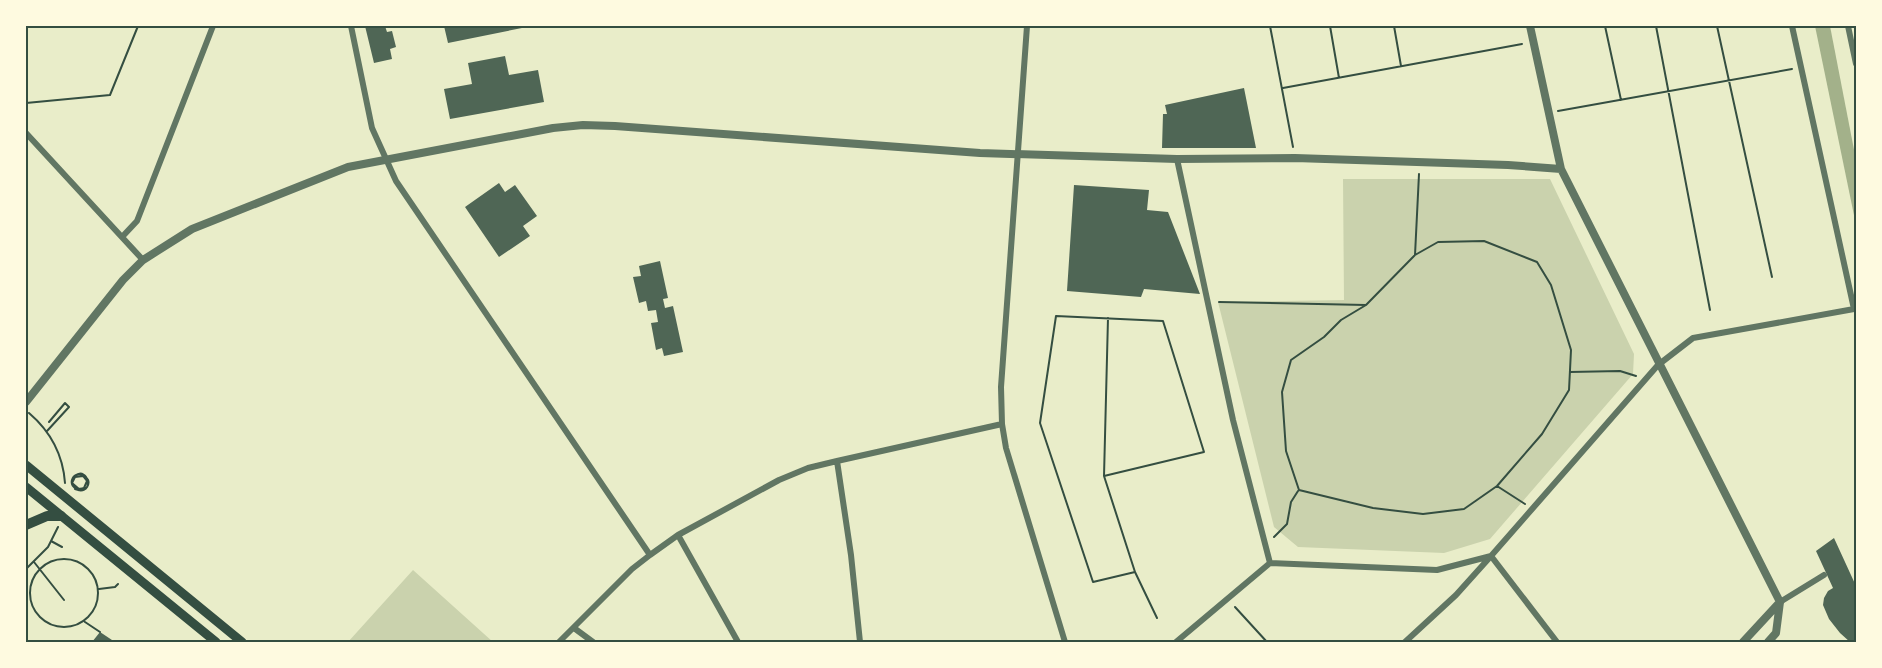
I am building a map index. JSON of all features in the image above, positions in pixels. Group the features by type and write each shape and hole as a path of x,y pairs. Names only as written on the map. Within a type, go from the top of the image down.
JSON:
{"main road":[{"path":"26,465 242,642"},
{"path":"26,488 216,642"},
{"path":"26,525 47,516 61,516"}],"street":[{"path":"122,237 137,221 210,26"},
{"path":"351,26 372,128 402,191 650,555"},
{"path":"1027,26 1001,387 1002,424 1006,448 1065,642"},
{"path":"1530,26 1561,170 1780,602 1776,633 1768,642"},
{"path":"1405,642 1456,595 1658,364 1693,338 1854,309 1792,26"},
{"path":"1848,26 1857,64"},
{"path":"26,402 123,280 143,260 192,229 348,167 553,128 583,125 1017,154 1177,159 1295,158 1561,170"},
{"path":"26,133 143,260"},
{"path":"1177,159 1233,420 1270,563"},
{"path":"559,642 632,569 650,555 678,536 779,480 808,468 837,460 1002,424"},
{"path":"837,460 851,555 860,642"},
{"path":"678,536 738,642"},
{"path":"1176,642 1270,563 1437,570 1491,556"},
{"path":"1491,556 1557,642"},
{"path":"1743,642 1780,602 1824,576"},
{"path":"574,628 593,642"}],"path":[{"path":"26,103 110,95 138,26"},
{"path":"1270,26 1295,158"},
{"path":"1329,26 1339,78"},
{"path":"1394,26 1401,66"},
{"path":"1605,26 1622,100"},
{"path":"1656,26 1710,310"},
{"path":"1717,26 1772,277"},
{"path":"1283,88 1534,42"},
{"path":"1548,113 1801,68"},
{"path":"1415,255 1419,162"},
{"path":"1484,241 1537,262 1551,285 1571,350 1569,390 1542,434 1497,486 1464,509 1423,514 1373,508 1299,490 1286,451 1282,392 1291,360 1324,337 1341,320 1366,305 1415,255 1438,242 1484,241"},
{"path":"1208,302 1366,305"},
{"path":"1104,476 1204,452 1163,321 1056,316 1040,423 1093,582 1135,572"},
{"path":"1108,318 1104,476 1135,572 1157,618"},
{"path":"1570,372 1620,371 1633,374 1643,381"},
{"path":"47,432 69,407 65,403 48,422"},
{"path":"65,482 76,490 79,491 83,490 87,488 88,485 88,483 88,479 85,475 80,474 77,474 75,476 72,479 72,482 72,485 75,488 79,490 83,490 88,485 86,477 82,474 79,474 75,476 73,479 72,483 72,484 74,486 77,489 81,490 87,485 86,477 78,475 73,480 73,485 79,489"},
{"path":"1497,486 1532,509"},
{"path":"1266,546 1287,524 1291,502 1299,490"},
{"path":"51,541 62,547"},
{"path":"56,560 75,561 91,572 99,589 96,607 85,621 76,626 55,627 46,623 38,616 30,597 33,577 40,569 56,560"},
{"path":"34,562 64,600"},
{"path":"99,589 115,587 118,584"},
{"path":"1234,605 1267,642"},
{"path":"85,621 100,632"}],"shaded area":[{"path":"1815,26 1830,26 1856,160 1856,225"},
{"path":"1343,179 1550,179 1634,354 1633,374 1490,539 1444,553 1298,547 1274,527 1218,302 1344,300"},
{"path":"413,570 493,642 348,642"}],"building":[{"path":"365,26 385,26 387,32 392,31 396,47 390,49 392,59 374,63"},
{"path":"444,26 527,26 527,27 448,43"},
{"path":"505,56 509,75 538,70 544,102 450,119 444,89 472,84 468,63"},
{"path":"1244,88 1256,148 1162,148 1163,114 1167,114 1165,105"},
{"path":"499,183 505,192 515,185 537,216 523,226 530,236 499,257 465,207"},
{"path":"1074,185 1149,190 1147,210 1168,212 1200,294 1144,289 1141,297 1067,291"},
{"path":"660,261 668,298 663,299 665,308 673,306 683,352 664,356 662,348 656,350 651,323 658,322 656,310 648,311 646,301 639,303 633,277 641,276 639,266"},
{"path":"1834,538 1856,586 1856,642 1850,642 1840,633 1829,619 1823,605 1828,591 1833,588 1816,551"},
{"path":"100,632 115,642 92,642"}]}
